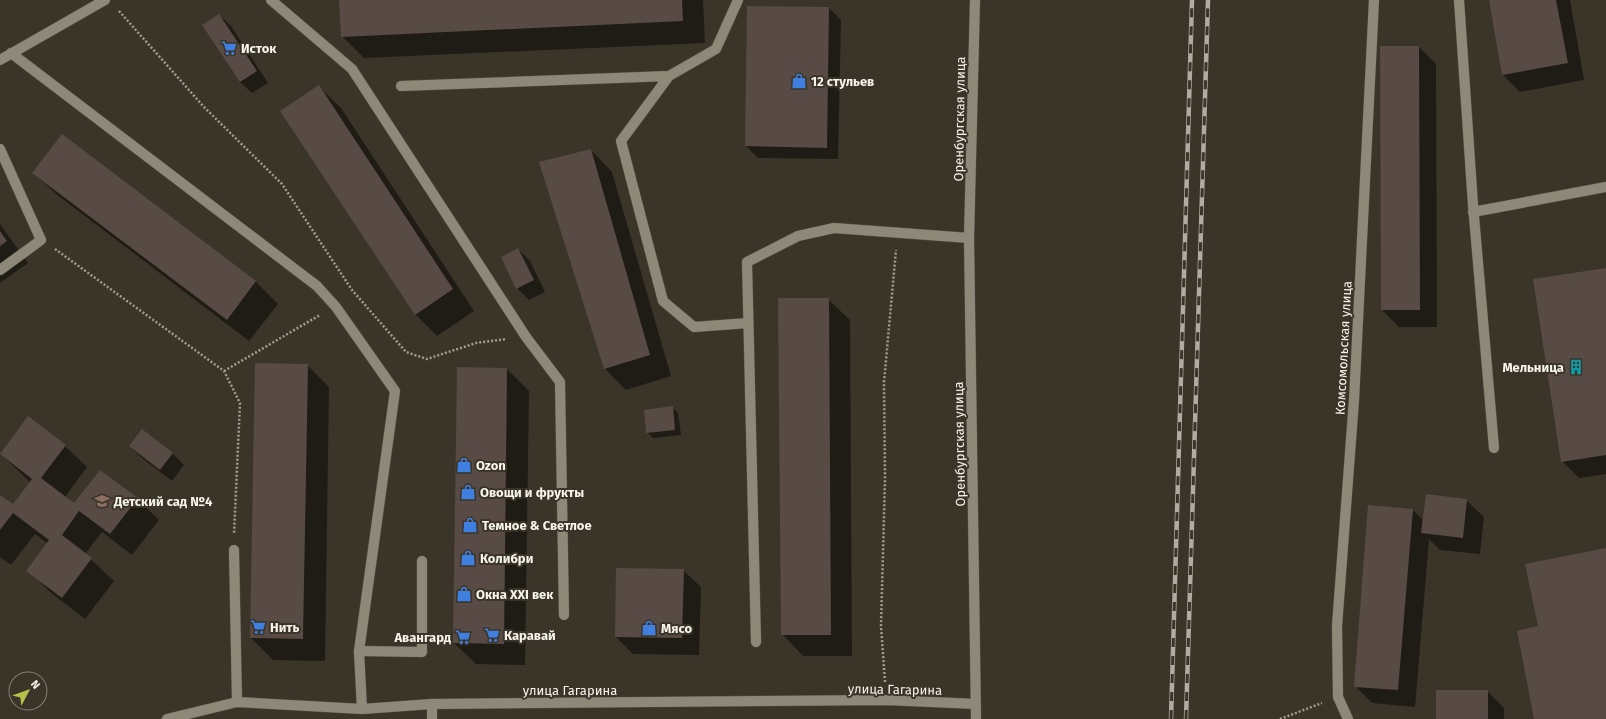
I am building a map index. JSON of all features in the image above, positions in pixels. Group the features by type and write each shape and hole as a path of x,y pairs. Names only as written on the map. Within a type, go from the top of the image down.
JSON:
{"street":[{"path":"0,60 105,0"},
{"path":"271,0 352,69 526,337 560,382 564,615"},
{"path":"738,0 716,49 669,76 621,141 663,301 694,327 748,323"},
{"name":"Оренбургская улица","path":"975,0 969,238 976,719"},
{"name":"Комсомольская улица","path":"1338,697 1337,626 1354,400 1374,0"},
{"path":"1459,0 1474,212 1494,448"},
{"path":"11,53 317,286 336,307 395,391 359,651 362,709"},
{"path":"401,86 669,76"},
{"path":"0,149 42,240 0,270"},
{"path":"1474,212 1606,187"},
{"path":"756,642 747,262 798,236 834,228 969,238"},
{"path":"234,550 237,702"},
{"path":"359,651 422,652 422,561"},
{"path":"1338,697 1348,719"},
{"name":"улица Гагарина","path":"167,719 237,702 362,709 432,704 887,700 976,704"},
{"path":"432,704 432,719"}],"path":[{"path":"115,6 204,107 282,184 352,290 406,352 427,360 476,343 526,337"},
{"path":"887,700 881,626 885,478 884,382 897,233"},
{"path":"42,240 224,371 240,403 234,550"},
{"path":"224,371 336,307 352,290"},
{"path":"1280,719 1338,697"}],"building":[{"path":"339,0 682,0 683,21 341,37"},
{"path":"1489,0 1556,0 1568,63 1502,75"},
{"path":"747,6 829,7 827,148 745,146"},
{"name":"Исток","path":"219,14 257,71 240,82 202,25"},
{"path":"1380,46 1419,46 1420,310 1381,310"},
{"path":"319,85 453,289 415,315 280,111"},
{"path":"62,134 256,281 227,320 32,173"},
{"path":"591,149 650,355 604,369 539,162"},
{"path":"0,231 7,241 0,246"},
{"path":"518,248 534,280 516,289 501,257"},
{"name":"Мельница","path":"1606,268 1606,455 1561,462 1533,279"},
{"path":"778,298 829,298 831,635 781,635"},
{"path":"255,363 308,364 303,639 250,638"},
{"path":"457,367 507,368 504,644 453,643"},
{"path":"673,406 675,430 646,433 644,410"},
{"path":"28,416 66,445 41,478 74,503 100,470 138,498 110,534 79,511 62,535 92,558 62,598 26,571 49,540 13,513 0,530 0,495 13,504 32,479 0,454"},
{"path":"142,429 173,453 160,470 129,446"},
{"path":"1426,494 1467,499 1463,538 1421,533"},
{"path":"1368,505 1413,509 1398,690 1354,687"},
{"path":"1606,548 1606,719 1534,719 1517,631 1538,626 1525,564"},
{"path":"616,568 684,569 682,638 615,637"},
{"path":"1436,690 1488,690 1488,719 1436,719"}],"railway":[{"path":"1171,719 1192,0"},
{"path":"1186,719 1208,0"}],"place":[{"name":"Исток","path":"229,48"},
{"name":"12 стульев","path":"799,81"},
{"name":"Мельница","path":"1576,367"},
{"name":"Ozon","path":"464,465"},
{"name":"Овощи и фрукты","path":"468,492"},
{"name":"Детский сад №4","path":"102,501"},
{"name":"Темное & Светлое","path":"470,525"},
{"name":"Колибри","path":"468,558"},
{"name":"Окна XXI век","path":"464,594"},
{"name":"Нить","path":"258,627"},
{"name":"Мясо","path":"649,628"},
{"name":"Каравай","path":"492,635"},
{"name":"Авангард","path":"463,637"}]}
